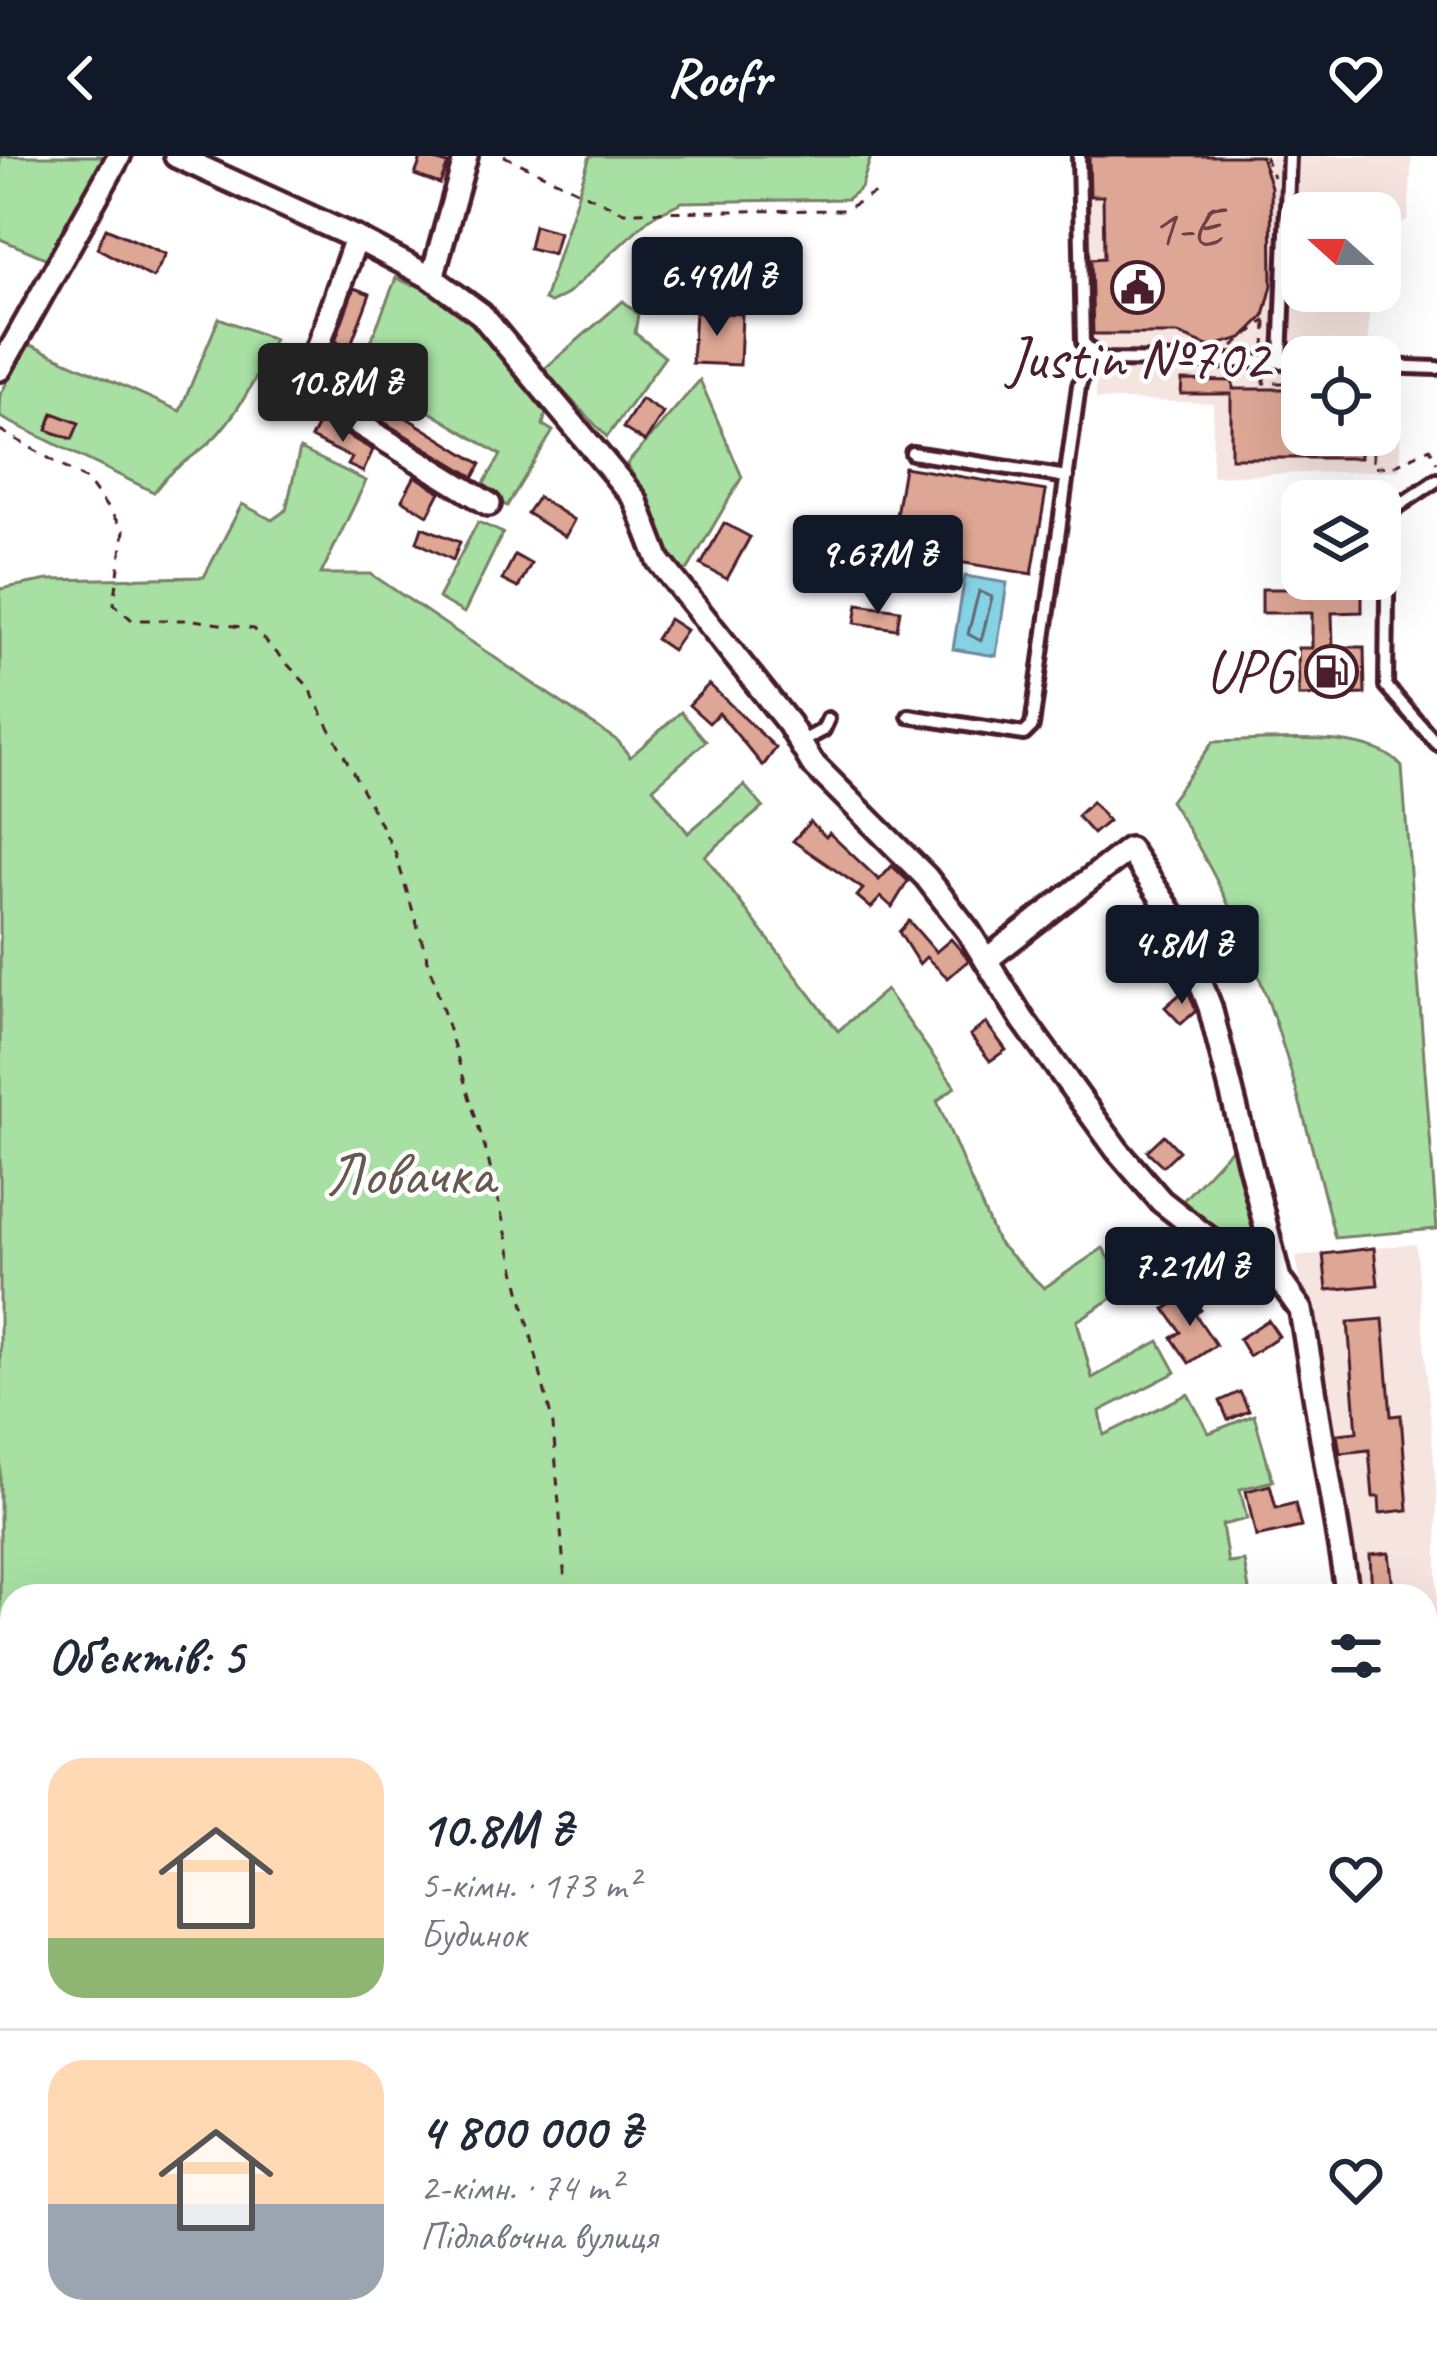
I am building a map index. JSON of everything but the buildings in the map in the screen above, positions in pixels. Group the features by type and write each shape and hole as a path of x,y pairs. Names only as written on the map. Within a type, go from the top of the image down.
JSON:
{"street":[{"path":"0,369 119,156"},
{"path":"176,156 356,238 432,278 481,314 570,415 635,499 658,561 801,742 812,763 926,878 1058,1069 1161,1201 1212,1241 1279,1279"},
{"path":"432,278 466,156"},
{"path":"356,238 307,377 311,395 489,504"},
{"path":"986,960 1130,849 1177,921 1210,1007 1279,1279 1301,1310 1346,1584"}],"lane":[{"path":"1079,156 1083,342 1090,353 1099,360 1281,361"},
{"path":"1282,336 1289,156"},
{"path":"909,716 1024,734 1032,726 1079,386 1090,353"},
{"path":"1401,367 1437,368"},
{"path":"912,453 1067,477"},
{"path":"1437,480 1388,513 1386,686 1437,744"},
{"path":"801,742 823,730 828,719"}],"path":[{"path":"504,156 624,212 844,210 879,191"},
{"path":"1224,349 1243,344 1266,320"},
{"path":"0,430 88,481 124,532 114,604 132,620 194,620 254,629 268,643 307,685 395,852 487,1156 553,1425 565,1584"},
{"path":"1372,456 1372,468 1410,460 1430,448 1437,463"}],"shaded area":[{"path":"1079,156 1412,156 1408,219 1401,224 1401,192 1281,192 1281,312 1369,312 1368,336 1281,336 1281,456 1400,456 1400,470 1212,476 1213,403 1096,399 1095,357 1083,342"},
{"path":"1416,1244 1437,1499 1437,1584 1348,1584 1296,1256"}],"green space":[{"path":"0,156 112,156 58,257 45,258 0,239"},
{"path":"590,156 871,156 861,188 847,199 682,202 651,217 567,294 550,303 544,300"},
{"path":"396,278 412,285 415,280 483,331 547,407 543,425 553,431 507,506 480,490 501,455 364,372 342,409 316,390 324,347 363,361"},
{"path":"623,301 638,314 635,333 665,357 607,437 543,370"},
{"path":"219,318 274,339 229,421 154,492 0,417 0,395 28,344 180,411"},
{"path":"700,380 742,477 688,569 679,573 627,464"},
{"name":"Ловачка","path":"300,449 366,481 321,574 371,574 618,741 630,757 681,712 706,741 653,788 688,833 744,785 763,807 705,856 838,1031 886,990 955,1087 937,1101 997,1242 1044,1288 1103,1248 1128,1288 1077,1321 1092,1378 1159,1341 1176,1372 1100,1411 1104,1435 1188,1394 1209,1433 1254,1415 1273,1481 1240,1489 1247,1519 1222,1525 1228,1563 1244,1561 1248,1584 0,1584 0,589 48,580 204,577 242,504 272,520 286,510"},
{"path":"478,522 503,533 464,613 438,598"},
{"path":"1213,742 1341,742 1387,754 1402,767 1437,1229 1335,1238 1290,1067 1252,958 1202,852 1170,801"},
{"path":"1239,1140 1265,1253 1257,1257 1178,1206"}],"water":[{"path":"965,576 1007,583 996,656 953,649"}],"place":[{"name":"Justin №702","path":"1138,288"},
{"name":"UPG","path":"1331,671"}]}
